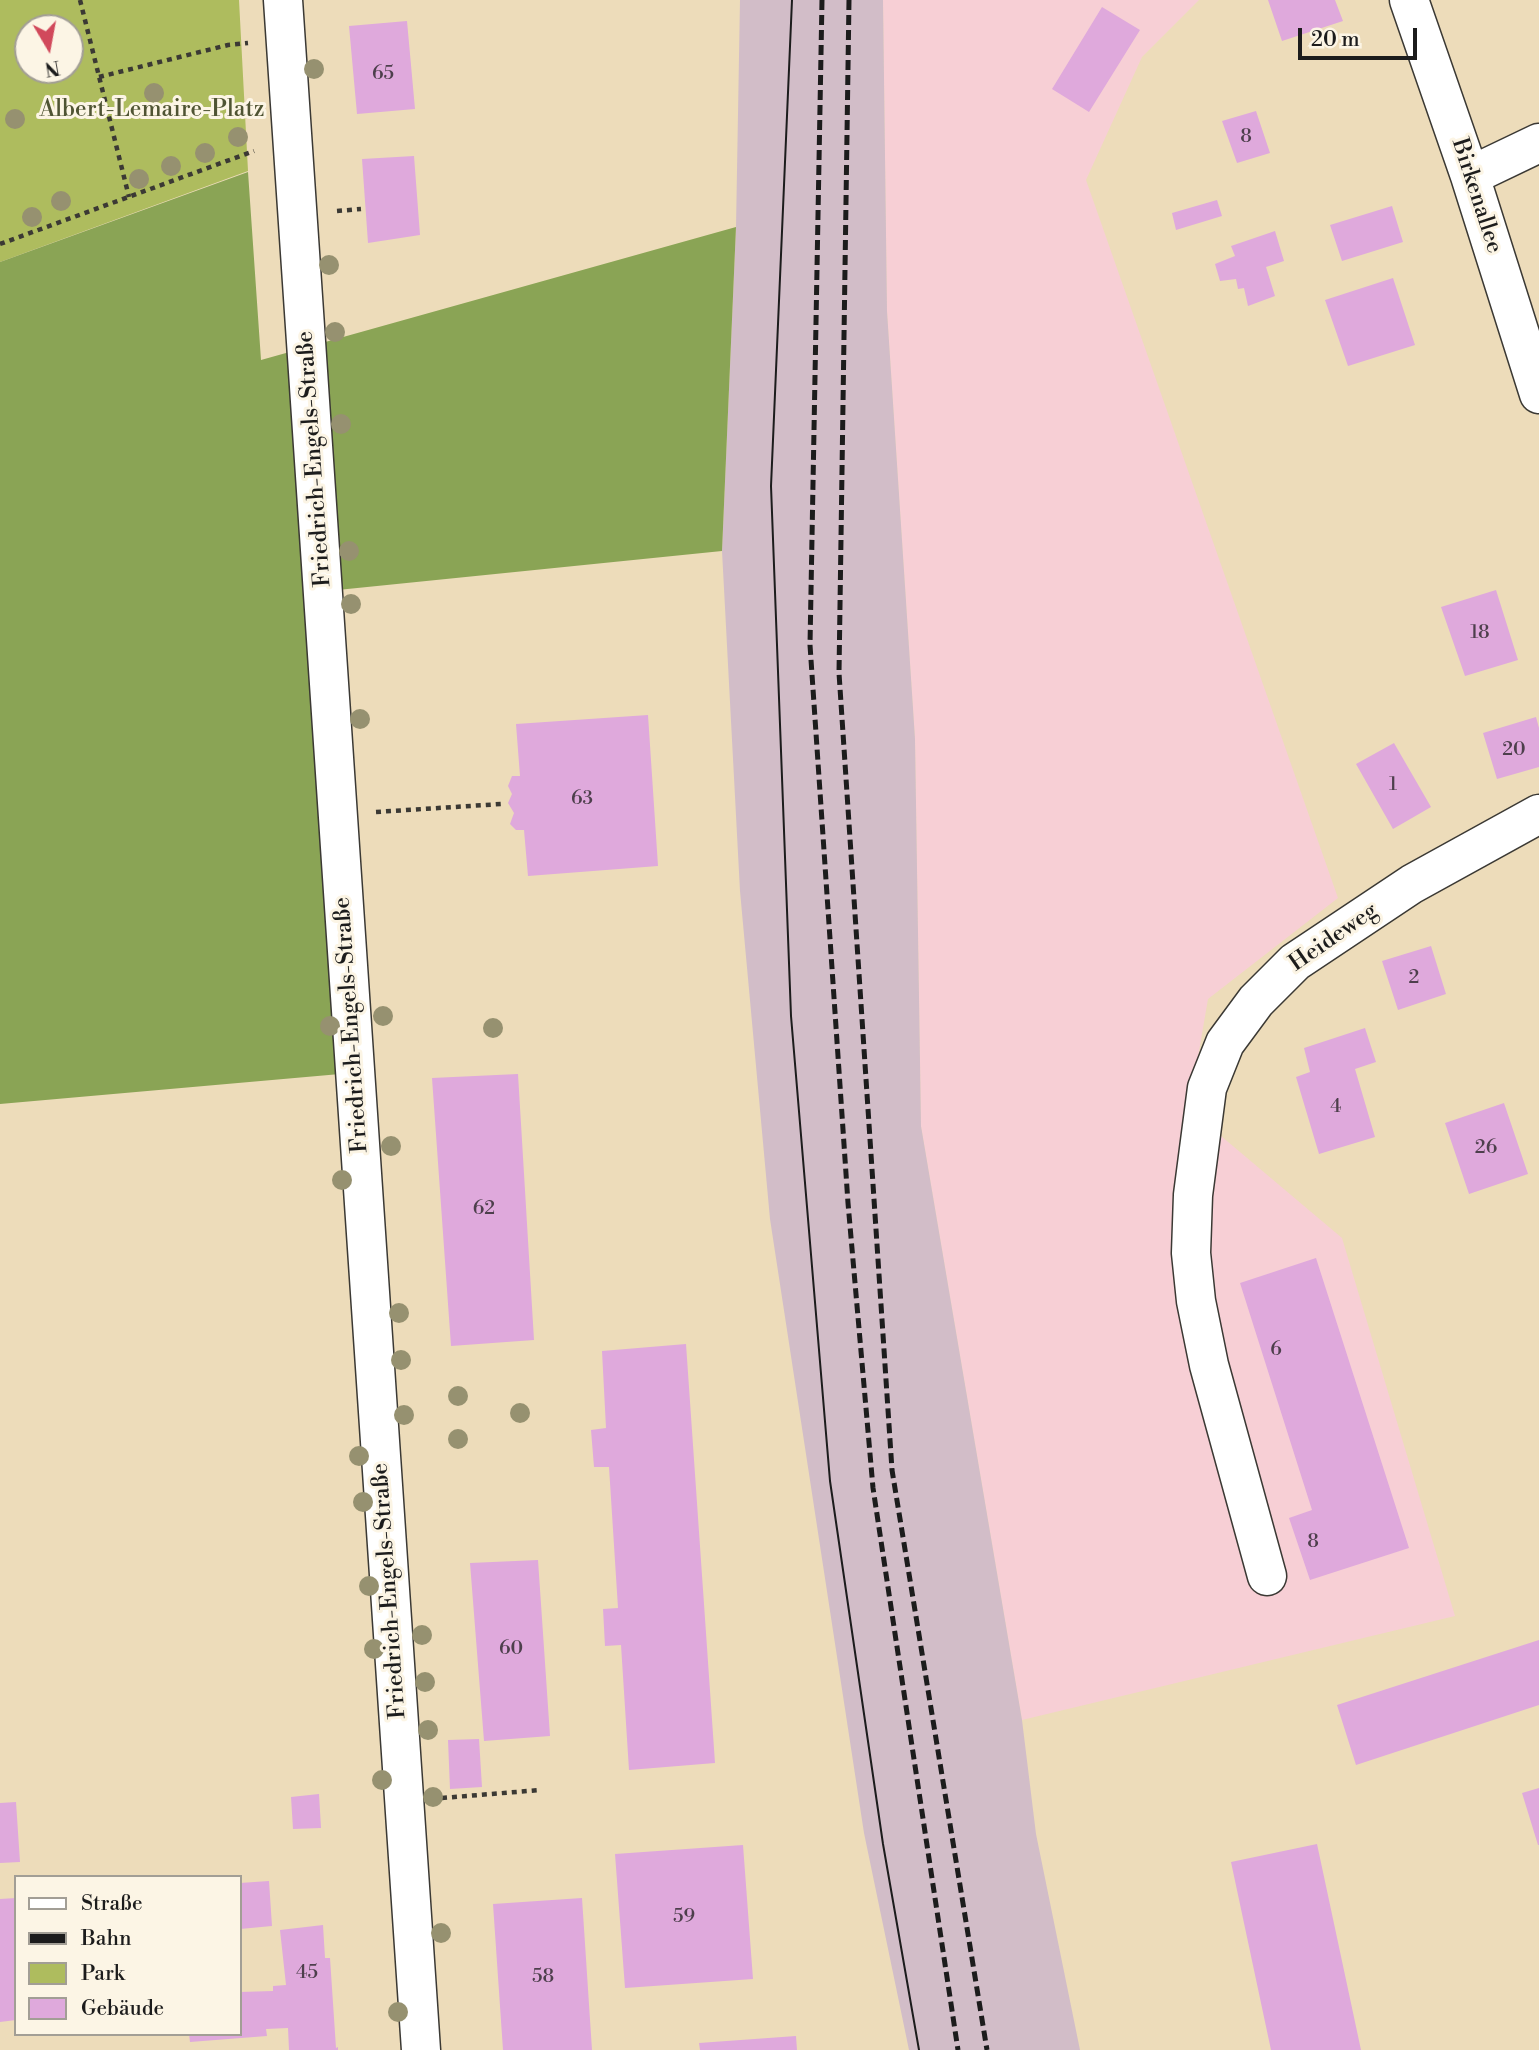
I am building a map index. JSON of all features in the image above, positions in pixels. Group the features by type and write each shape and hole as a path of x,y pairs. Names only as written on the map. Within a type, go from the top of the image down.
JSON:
{"main road":[{"name":"Friedrich-Engels-Straße","path":"283,0 421,2050"},
{"name":"Birkenallee","path":"1409,0 1470,176 1539,394"},
{"path":"1470,176 1539,143"},
{"name":"Heideweg","path":"1267,1576 1209,1365 1196,1301 1191,1253 1193,1195 1207,1088 1225,1043 1256,1001 1295,962 1412,884 1539,814"}],"path":[{"path":"80,0 129,197"},
{"path":"99,77 228,45 253,43"},
{"path":"0,244 259,150 293,146"},
{"path":"336,211 361,209"},
{"path":"375,813 501,804"},
{"path":"441,1798 540,1790"}],"shaded area":[{"path":"740,0 883,0 887,311 915,739 921,1126 1022,1720 1036,1834 1080,2050 909,2050 864,1833 770,1219 740,891 722,551 736,227"},
{"path":"883,0 1199,0 1142,57 1086,180 1338,898 1208,999 1189,1109 1342,1238 1455,1616 1022,1720 921,1126 915,739 887,311"}],"green space":[{"name":"Albert-Lemaire-Platz","path":"0,0 239,0 248,171 0,262"},
{"path":"248,172 261,360 736,227 722,551 308,593 340,1074 0,1104 0,262"}],"building":[{"path":"1268,0 1335,0 1343,21 1282,41"},
{"path":"1102,7 1140,30 1089,112 1052,89"},
{"path":"407,21 415,109 357,114 349,26"},
{"path":"1256,111 1270,153 1237,163 1222,121"},
{"path":"414,156 420,235 368,243 362,159"},
{"path":"1217,200 1222,216 1176,230 1172,213"},
{"path":"1392,206 1403,242 1342,261 1330,225"},
{"path":"1275,231 1284,261 1266,267 1275,296 1248,306 1244,288 1238,289 1236,279 1220,281 1215,264 1235,256 1231,246"},
{"path":"1393,278 1415,345 1348,366 1325,300"},
{"path":"1496,590 1518,660 1465,676 1441,607"},
{"path":"648,715 658,866 528,876 524,830 516,830 510,824 514,813 508,803 512,794 508,786 512,776 520,776 516,724"},
{"path":"1536,717 1539,728 1539,767 1497,779 1483,733"},
{"path":"1394,743 1431,807 1393,829 1356,764"},
{"path":"1431,946 1446,994 1398,1010 1382,961"},
{"path":"1365,1028 1376,1062 1355,1069 1375,1137 1319,1154 1296,1077 1310,1072 1304,1048"},
{"path":"518,1074 534,1340 451,1346 432,1078"},
{"path":"1504,1103 1528,1174 1469,1194 1445,1123"},
{"path":"1316,1258 1409,1548 1310,1580 1289,1518 1312,1510 1240,1283"},
{"path":"686,1344 715,1763 629,1770 621,1645 605,1646 603,1609 618,1608 609,1467 594,1467 591,1430 606,1428 602,1351"},
{"path":"538,1560 550,1736 484,1741 470,1563"},
{"path":"1539,1640 1539,1705 1356,1765 1337,1705"},
{"path":"479,1739 482,1787 450,1789 448,1740"},
{"path":"1539,1788 1539,1845 1538,1845 1522,1793"},
{"path":"319,1794 321,1828 293,1829 291,1797"},
{"path":"16,1802 20,1862 0,1863 0,1803"},
{"path":"1317,1844 1361,2050 1271,2050 1231,1862"},
{"path":"743,1845 753,1979 625,1988 615,1854"},
{"path":"269,1881 272,1926 242,1929 242,1883"},
{"path":"14,1898 14,2020 0,2022 0,1899"},
{"path":"582,1898 592,2050 503,2050 493,1904"},
{"path":"323,1925 325,1958 330,1958 338,2050 289,2050 288,2028 266,2029 267,2036 190,2042 189,2036 242,2036 242,1992 273,1991 273,1986 286,1985 280,1930"},
{"path":"796,2036 797,2050 700,2050 699,2043"}],"tram line":[{"path":"792,0 771,486 791,1016 830,1481 883,1844 919,2050"}],"railway":[{"path":"822,0 810,645 848,1203 873,1488 958,2050"},
{"path":"849,0 839,673 892,1470 987,2050"}]}
